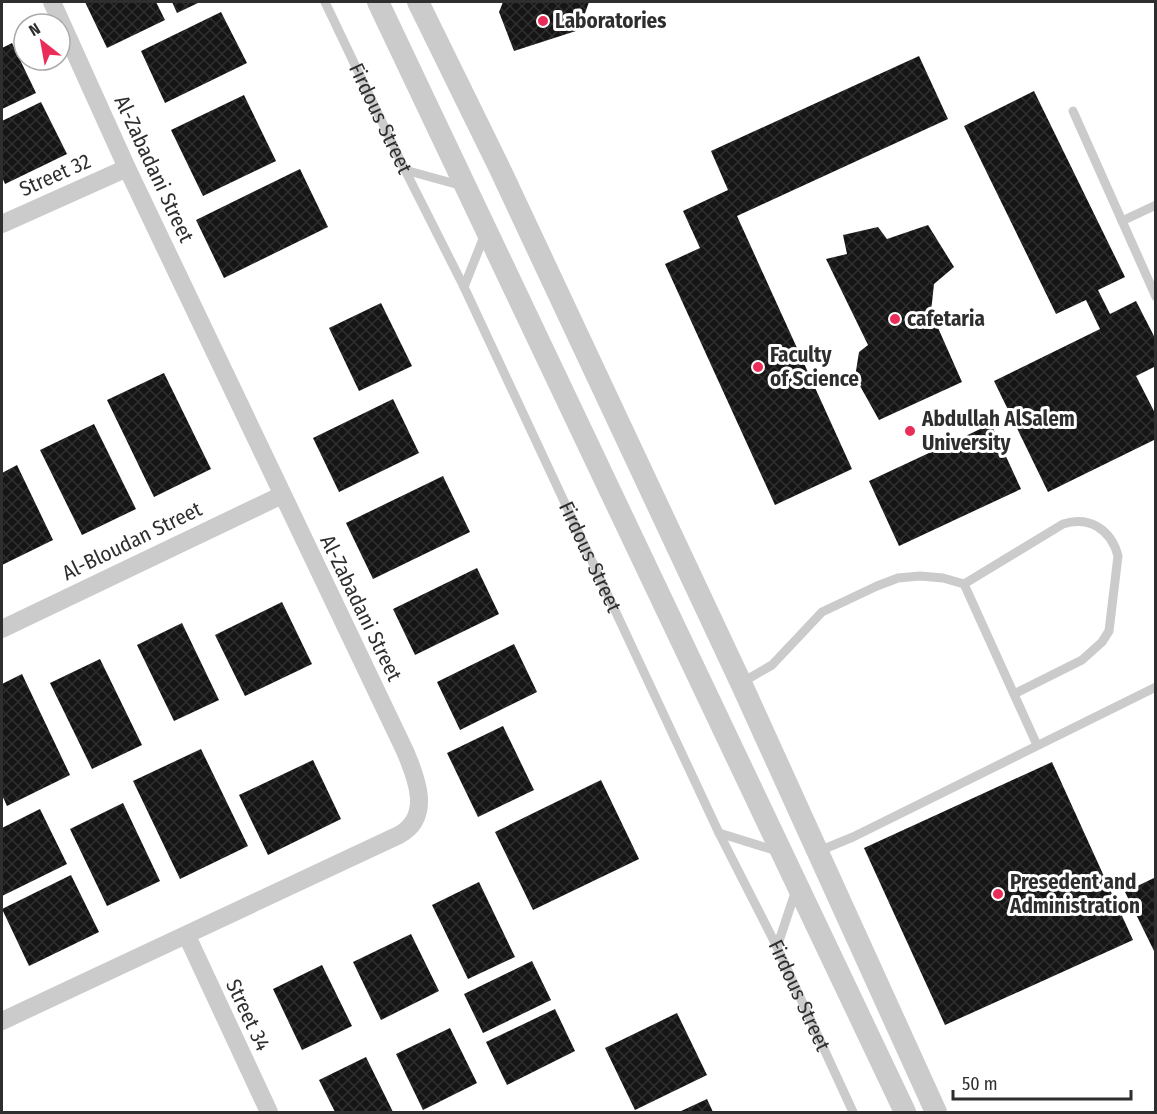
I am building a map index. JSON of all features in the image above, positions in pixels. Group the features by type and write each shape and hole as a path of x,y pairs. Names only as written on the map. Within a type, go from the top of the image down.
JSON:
{"street":[{"name":"Al-Zabadani Street","path":"2,1021 187,936 408,830 417,816 419,792 405,751 127,168 52,2"},
{"path":"378,2 905,1113"},
{"path":"418,2 499,167 741,683 936,1113"},
{"name":"Street 32","path":"2,224 127,168"},
{"name":"Al-Bloudan Street","path":"2,629 282,495"},
{"name":"Street 34","path":"187,936 269,1113"}],"lane":[{"name":"Firdous Street","path":"325,2 464,287 719,833 777,947 853,1113"},
{"path":"1073,111 1155,297"},
{"path":"405,170 467,187"},
{"path":"1122,221 1155,205"},
{"path":"464,287 487,230"},
{"path":"741,683 772,665 822,612 877,586 898,578 920,576 943,578 964,584 1063,524 1081,521 1098,527 1112,539 1118,556 1109,631 1102,642 1082,660 1014,694"},
{"path":"964,584 1037,745"},
{"path":"817,852 853,837 1155,687"},
{"path":"719,833 783,853"},
{"path":"777,947 798,884"}],"building":[{"path":"85,2 156,2 165,20 107,48"},
{"path":"172,2 200,2 177,13"},
{"name":"Laboratories","path":"503,2 589,2 579,30 514,51 499,12"},
{"path":"221,12 247,63 165,103 141,51"},
{"path":"12,43 12,72 26,72 36,93 2,109 2,48"},
{"name":"Faculty of Science","path":"919,56 948,119 737,216 852,469 775,505 665,264 700,248 683,211 728,190 711,151"},
{"path":"1034,91 1125,277 1098,290 1110,314 1136,301 1156,340 1156,366 1136,376 1156,415 1156,439 1048,492 994,381 1100,329 1086,300 1056,314 964,126"},
{"path":"244,95 276,161 203,196 171,130"},
{"path":"41,102 67,154 5,184 2,177 2,121"},
{"path":"300,169 328,227 224,278 196,220"},
{"name":"cafetaria","path":"928,225 954,267 934,284 931,312 962,382 879,420 855,377 859,352 868,345 826,259 847,254 843,235 878,227 887,239"},
{"path":"381,303 412,366 359,391 329,328"},
{"path":"164,373 211,469 154,497 107,400"},
{"path":"393,399 419,453 339,492 313,438"},
{"path":"94,424 136,509 82,535 40,450"},
{"path":"991,424 1021,489 899,546 869,481"},
{"path":"17,465 53,540 2,565 2,473"},
{"path":"443,476 470,532 373,579 346,523"},
{"path":"477,568 499,614 415,655 393,609"},
{"path":"282,602 312,664 245,696 215,635"},
{"path":"182,623 219,700 174,721 137,645"},
{"path":"514,644 537,692 460,730 437,682"},
{"path":"100,659 142,745 92,769 50,683"},
{"path":"22,674 70,775 7,806 2,795 2,684"},
{"path":"503,726 534,790 478,817 447,753"},
{"path":"201,749 248,846 180,879 133,781"},
{"path":"313,760 341,819 268,855 239,795"},
{"name":"Presedent and Administration","path":"1052,762 1133,940 945,1025 864,848"},
{"path":"601,780 639,859 533,910 495,832"},
{"path":"123,803 160,881 107,906 70,829"},
{"path":"40,809 67,864 2,896 2,828"},
{"path":"71,875 99,932 29,966 2,909"},
{"path":"1156,877 1156,955 1125,892"},
{"path":"479,882 515,957 468,979 432,905"},
{"path":"411,934 439,991 381,1020 353,962"},
{"path":"532,961 551,1000 483,1033 464,994"},
{"path":"322,965 352,1026 302,1050 273,989"},
{"path":"555,1009 575,1051 507,1085 486,1042"},
{"path":"677,1013 707,1075 635,1110 605,1048"},
{"path":"450,1028 477,1083 423,1110 396,1054"},
{"path":"366,1057 393,1112 335,1112 319,1080"},
{"path":"707,1099 713,1112 679,1112"}],"place":[{"name":"Laboratories","path":"543,21"},
{"name":"cafetaria","path":"895,319"},
{"name":"Faculty of Science","path":"758,367"},
{"name":"Abdullah AlSalem University","path":"910,431"},
{"name":"Presedent and Administration","path":"998,894"}]}
